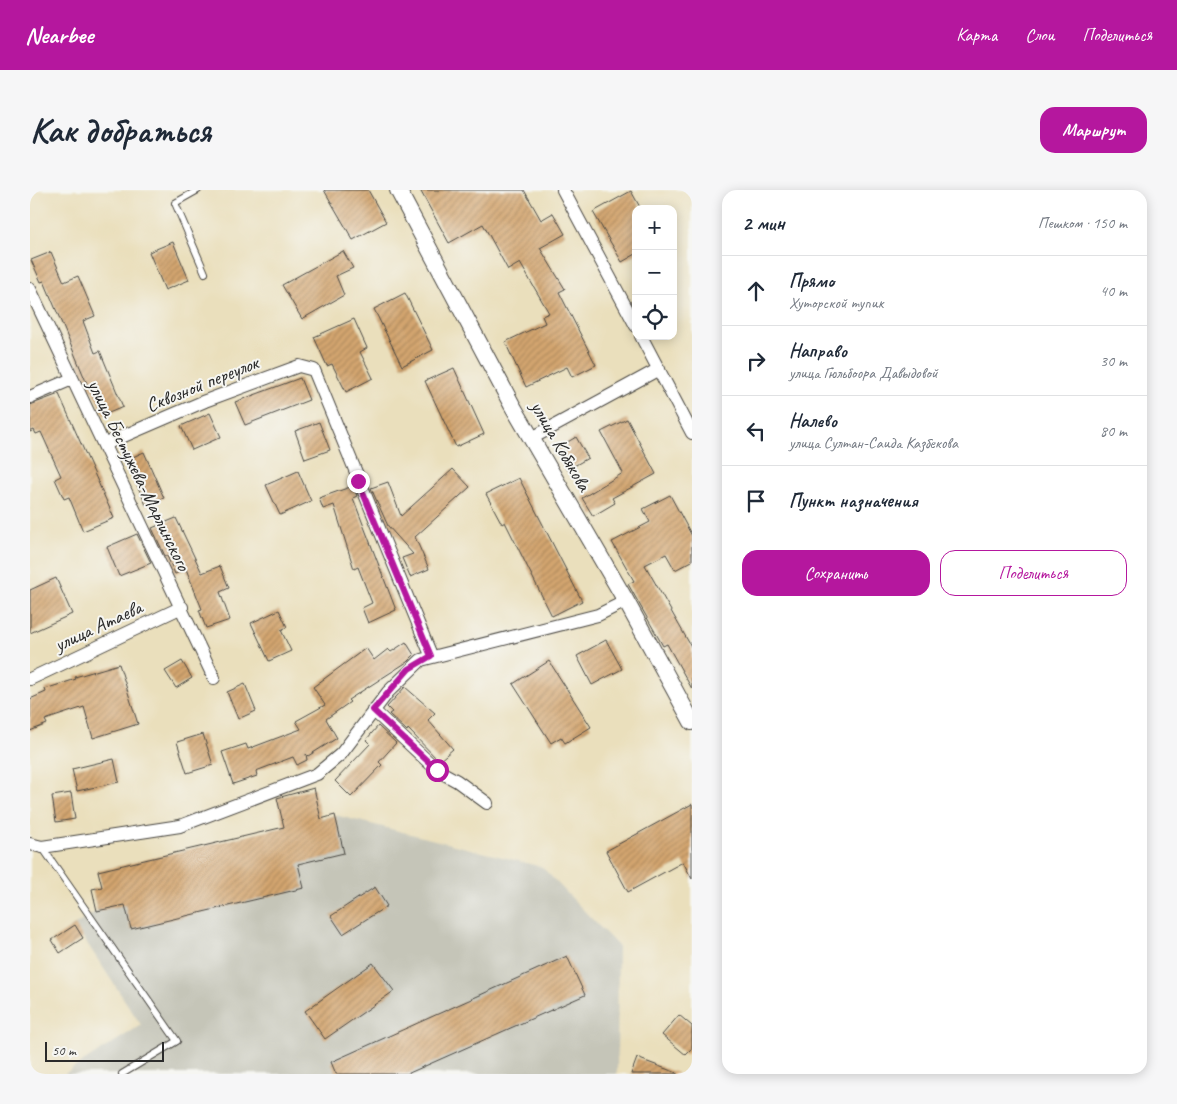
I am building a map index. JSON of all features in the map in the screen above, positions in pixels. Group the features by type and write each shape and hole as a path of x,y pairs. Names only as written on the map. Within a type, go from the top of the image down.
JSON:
{"street":[{"name":"улица Кобякова","path":"398,190 532,438 626,601 692,722"},
{"path":"563,190 632,319"},
{"name":"улица Бестужева-Марлинского","path":"30,289 105,444 214,678"},
{"path":"643,340 692,433"},
{"name":"Сквозной переулок","path":"105,444 206,401 299,366 314,370 431,656"},
{"path":"532,438 659,369"},
{"path":"30,397 72,379"},
{"path":"36,846 180,826 317,774 341,754 362,729 373,710 409,669 431,656 598,614 626,601"},
{"name":"улица Атаева","path":"30,679 182,607"},
{"path":"373,710 437,770 457,781 487,803"}],"lane":[{"path":"198,190 175,203 205,273"},
{"path":"36,846 176,1041 122,1074"}],"shaded area":[{"path":"335,815 542,867 618,946 617,1074 64,1074 141,1025 75,925 97,911 92,889 102,887 98,871"}],"building":[{"path":"324,190 368,190 386,222 353,240"},
{"path":"420,190 524,190 541,220 553,213 565,234 540,248 565,289 559,292 596,365 572,377 567,367 526,387 505,342 545,323 542,316 549,313 520,263 508,270 483,224 449,243"},
{"path":"631,191 639,205 632,205 632,256 622,262 593,212"},
{"path":"173,242 189,280 165,290 149,252"},
{"path":"343,251 353,268 336,276 344,295 302,319 282,285"},
{"path":"51,252 64,282 78,276 95,316 83,321 95,353 100,351 123,407 104,415 92,390 90,391 44,281 41,282 31,260"},
{"path":"405,293 433,350 402,366 374,309"},
{"path":"354,319 367,348 360,352 373,378 346,392 332,364 327,366 314,337"},
{"path":"454,368 484,434 456,447 425,381"},
{"path":"300,378 309,400 245,425 235,402"},
{"path":"59,394 114,518 83,531 69,497 64,499 55,479 61,476 41,432 36,434 34,430 30,432 30,405"},
{"path":"210,413 221,437 192,450 181,426"},
{"path":"627,419 656,474 612,498 615,503 593,516 582,498 623,473 601,432"},
{"path":"319,422 330,450 305,459 295,431"},
{"path":"576,437 588,458 567,470 556,449"},
{"path":"144,452 164,498 146,505 126,460"},
{"path":"453,469 470,487 415,537 429,569 410,577 402,558 413,554 388,526 371,488 388,482 401,516"},
{"path":"298,471 311,501 280,515 266,485"},
{"path":"519,478 582,601 552,616 505,522 502,524 486,494"},
{"path":"353,486 357,496 353,498 396,610 368,623 362,608 372,603 358,567 354,569 334,505 323,509 319,498"},
{"path":"670,495 692,536 692,561 675,570 666,554 645,565 692,648 692,689 667,644 663,646 628,584 634,581 612,542 650,522 643,509"},
{"path":"176,518 202,573 220,566 229,588 220,592 230,620 206,628 199,610 202,609 186,569 175,574 167,556 165,556 152,528"},
{"path":"137,534 151,563 119,576 107,547"},
{"path":"56,578 72,614 30,633 30,590"},
{"path":"279,610 287,627 281,630 291,651 269,661 251,623"},
{"path":"606,640 622,669 592,685 577,656"},
{"path":"406,642 414,655 407,662 348,700 350,702 326,719 337,738 308,756 306,754 307,760 297,765 293,757 256,771 257,776 233,784 222,752 246,744 248,749 301,729 296,721 325,705 313,687 366,648 374,660 388,649 391,652"},
{"path":"182,661 192,678 176,688 165,671"},
{"path":"549,661 591,727 565,743 561,737 551,743 513,684"},
{"path":"119,664 138,724 93,738 84,707 45,720 47,724 30,731 30,699 46,692 45,689 76,679 75,677"},
{"path":"245,684 256,711 238,719 227,692"},
{"path":"405,687 435,713 428,720 453,749 439,761 408,729 407,731 389,714 392,712 387,707"},
{"path":"378,726 396,743 379,762 382,765 351,797 335,781 370,744 366,740"},
{"path":"203,734 213,765 187,773 177,742"},
{"path":"114,759 119,782 77,791 72,769"},
{"path":"314,788 321,819 335,815 344,853 298,864 304,888 131,929 125,905 97,911 92,889 102,887 98,871 284,827 277,798"},
{"path":"71,793 75,819 56,822 52,796"},
{"path":"692,804 692,879 683,862 628,892 606,851"},
{"path":"375,887 387,906 343,934 331,916"},
{"path":"75,925 83,938 60,953 52,940"},
{"path":"567,956 585,995 407,1074 336,1074 331,1062"},
{"path":"373,963 394,991 325,1039 305,1011"},
{"path":"679,1015 692,1026 692,1049 686,1055 662,1035"},
{"path":"637,1058 677,1073 677,1074 631,1074"}],"route":[{"path":"358,481 431,656 409,669 373,710 437,770"}]}
